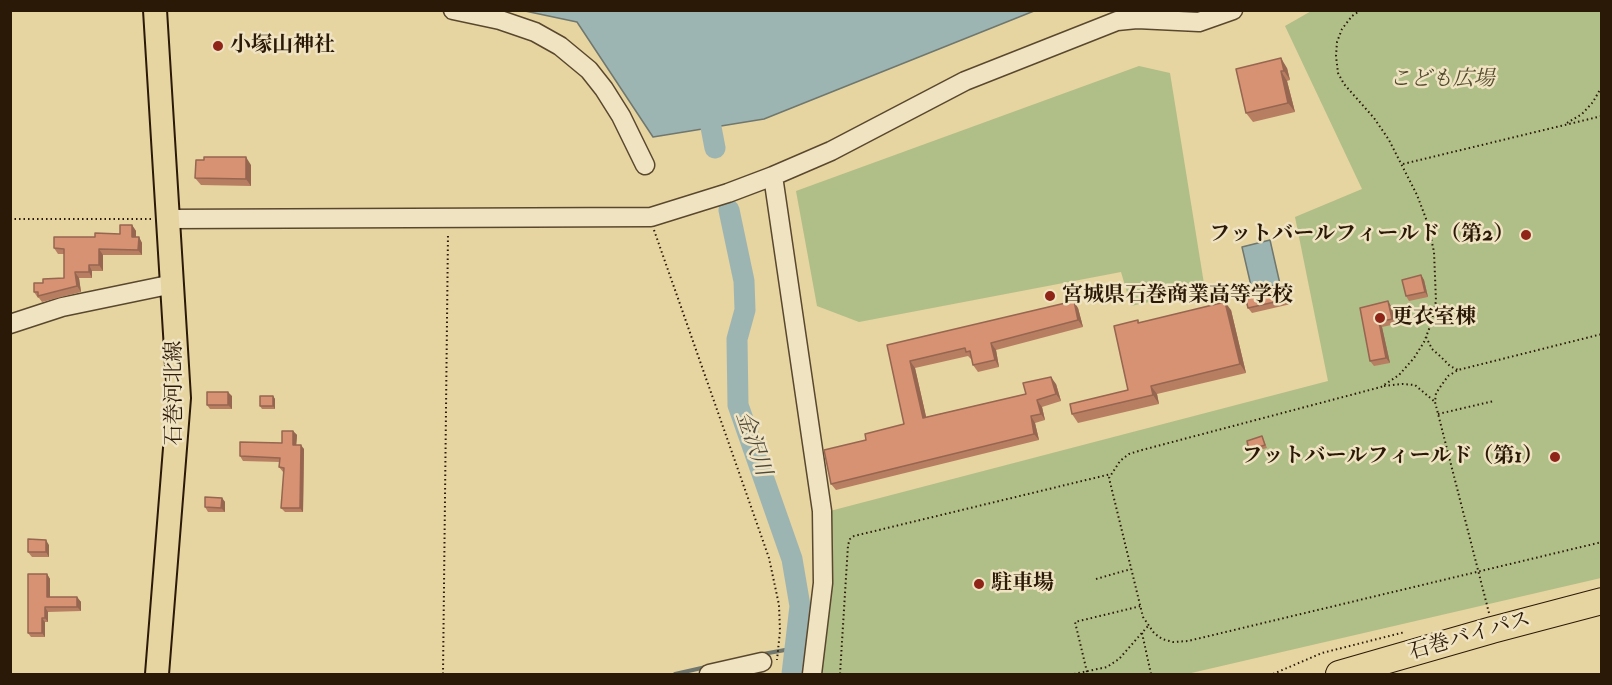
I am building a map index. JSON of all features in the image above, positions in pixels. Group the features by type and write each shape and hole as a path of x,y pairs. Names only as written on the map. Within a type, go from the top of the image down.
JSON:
{"highway":[{"name":"石巻バイパス","path":"1339,675 1492,630 1602,601"}],"main road":[{"name":"石巻河北線","path":"155,10 178,398 157,675"}],"street":[{"path":"453,10 500,20 535,32 560,46 589,70 604,89 621,116 645,165"},
{"path":"168,219 654,216 773,176 831,151 965,81 1117,21 1137,19 1198,22 1233,10"},
{"path":"773,176 822,511 823,583 812,675"},
{"path":"10,324 63,307 173,284"},
{"path":"709,675 769,663"}],"path":[{"path":"1360,10 1342,29 1337,42 1338,73 1344,84 1374,118 1403,164 1428,224 1434,252 1436,301 1426,337 1414,358 1399,375 1381,387"},
{"path":"1565,125 1582,114 1593,102 1602,86"},
{"path":"1403,164 1602,116"},
{"path":"654,216 654,231 769,558 779,605 780,631 769,663"},
{"path":"443,675 448,217"},
{"path":"10,219 168,219"},
{"path":"1489,613 1435,402 1436,393 1448,376 1458,369 1602,334"},
{"path":"1426,337 1432,349 1450,366 1458,369"},
{"path":"1435,402 1415,385 1381,387 1129,454 1120,460 1109,478 1148,626 1162,639 1173,642 1188,641 1602,543"},
{"path":"1438,414 1494,401"},
{"path":"840,675 848,545 854,536 1111,474"},
{"path":"1096,579 1131,568"},
{"path":"1087,672 1075,622 1141,606"},
{"path":"1074,675 1107,667 1119,659 1148,626"},
{"path":"1273,675 1322,653 1405,632"},
{"path":"1142,633 1151,675"}],"green space":[{"name":"こども広場","path":"1313,10 1601,11 1601,578 1187,674 819,674 830,511 1328,381 1295,217 1362,189 1285,26"},
{"path":"1139,66 1170,73 1205,290 1131,306 1121,272 859,322 817,306 796,191"}],"water":[{"path":"525,11 1034,11 764,119 653,137 577,22"},
{"path":"1270,240 1280,284 1252,290 1242,247"}],"building":[{"path":"1281,58 1284,71 1281,71 1288,103 1246,113 1236,69"},
{"path":"204,157 246,157 246,179 195,178 196,160 204,160"},
{"path":"120,225 132,225 132,237 139,237 138,250 99,249 99,265 89,265 89,272 75,272 77,286 38,296 38,292 34,292 34,283 43,283 43,279 64,278 64,249 54,248 54,237 95,237 95,233 120,234"},
{"path":"1421,275 1425,292 1406,296 1402,280"},
{"path":"1285,287 1288,299 1248,308 1245,296"},
{"path":"1074,301 1078,320 991,343 995,360 973,365 970,351 966,352 965,348 910,361 923,418 1026,394 1023,383 1051,377 1056,394 1037,400 1041,414 1031,416 1034,434 831,484 824,450 866,440 865,434 904,424 887,345"},
{"path":"1388,301 1392,319 1379,322 1386,358 1370,361 1360,308"},
{"path":"1225,302 1240,364 1151,386 1153,395 1072,414 1070,404 1128,390 1114,326 1138,320 1138,323"},
{"path":"207,392 228,392 228,405 207,405"},
{"path":"260,396 273,396 273,406 260,406"},
{"path":"282,431 293,431 293,445 301,445 300,508 281,508 284,468 279,467 280,458 240,456 240,442 282,443"},
{"path":"1262,436 1265,445 1249,450 1247,441"},
{"path":"205,497 222,498 221,508 205,507"},
{"path":"28,539 46,540 46,552 28,552"},
{"path":"28,574 47,574 47,597 77,597 77,607 45,607 42,633 28,633"}],"waterway":[{"name":"金沢川","path":"706,101 715,148"},
{"name":"金沢川","path":"729,210 744,281 745,310 737,339 738,405 792,559 800,606 792,674"},
{"path":"763,654 795,650"},
{"path":"675,674 706,667"}],"place":[{"name":"小塚山神社","path":"218,46"},
{"name":"フットバールフィールド（第2）","path":"1526,235"},
{"name":"宮城県石巻商業高等学校","path":"1050,296"},
{"name":"更衣室棟","path":"1380,318"},
{"name":"フットバールフィールド（第1）","path":"1555,457"},
{"name":"駐車場","path":"979,584"}]}
